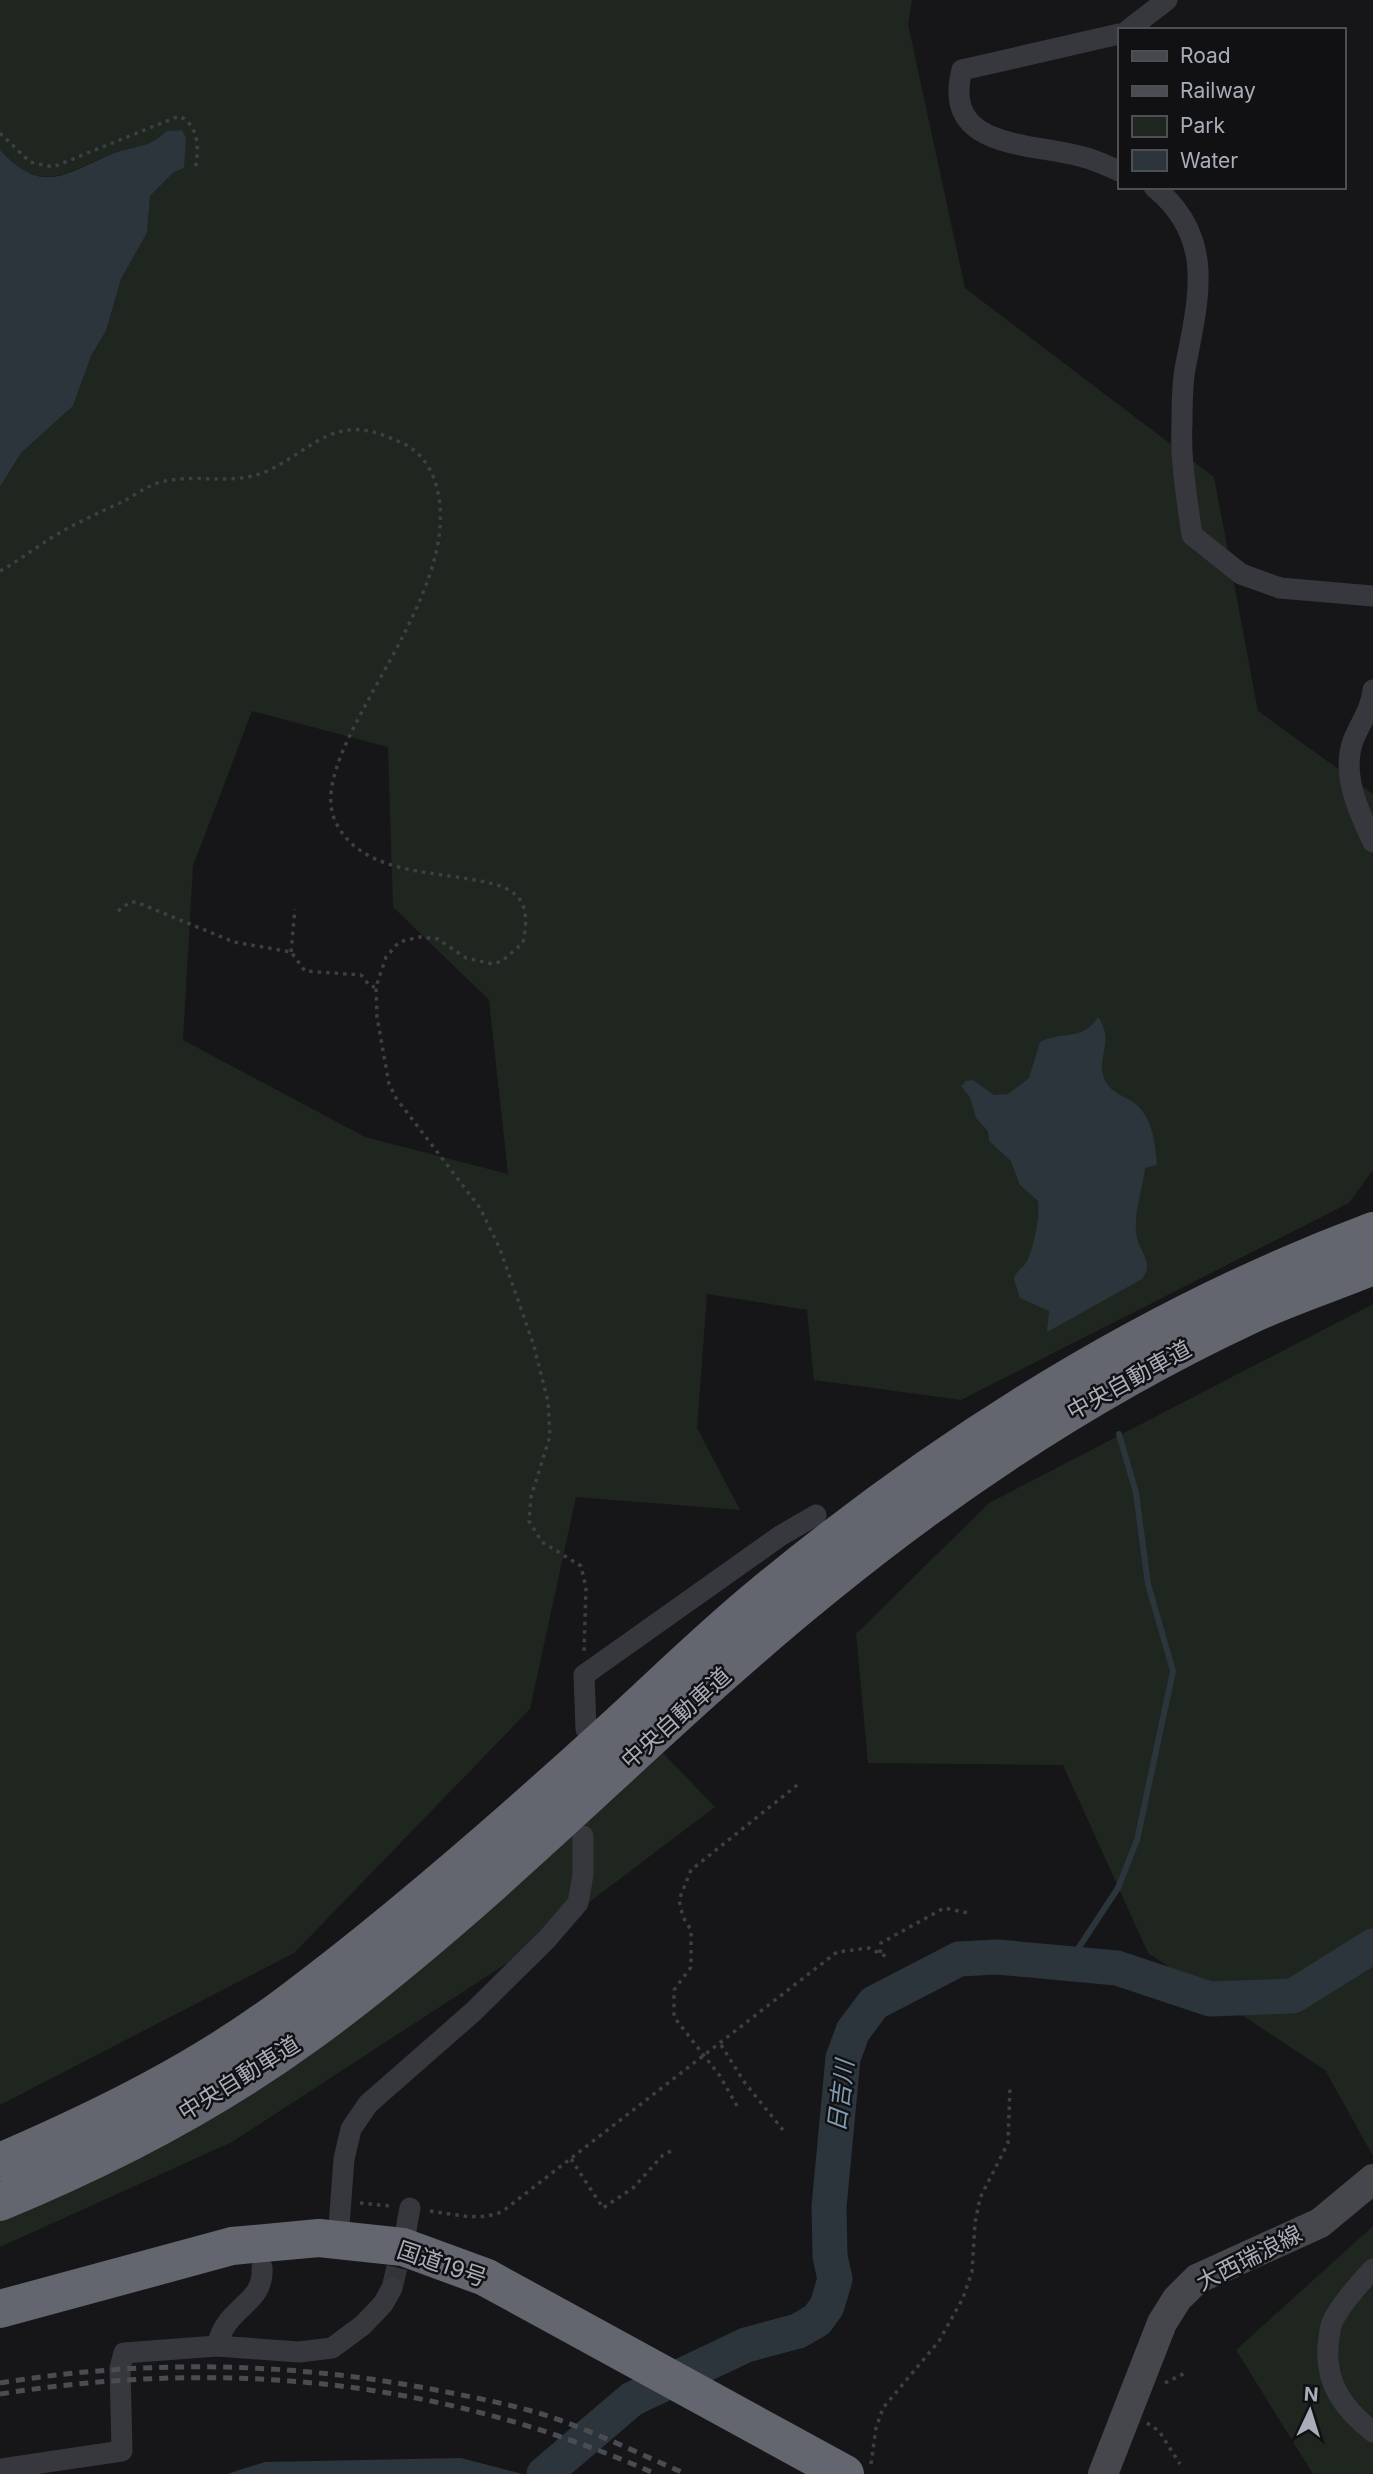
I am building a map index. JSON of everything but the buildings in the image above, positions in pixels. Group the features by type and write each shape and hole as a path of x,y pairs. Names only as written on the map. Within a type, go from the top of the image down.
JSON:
{"highway":[{"name":"中央自動車道","path":"0,2162 141,2096 211,2056 290,2003 365,1944 594,1746 761,1596 877,1504 1001,1417 1159,1325 1246,1283 1373,1231"},
{"name":"中央自動車道","path":"0,2202 75,2171 158,2129 230,2087 308,2034 388,1972 532,1848 824,1587 961,1484 1076,1408 1164,1358 1251,1314 1373,1266"},
{"name":"国道19号","path":"0,2309 232,2246 276,2240 338,2239 403,2247 485,2277 632,2369"},
{"name":"国道19号","path":"0,2334 212,2275 262,2267 328,2262 400,2271 465,2294 632,2369 686,2397 857,2471"},
{"name":"国道19号","path":"686,2397 798,2474"}],"main road":[{"name":"大西瑞浪線","path":"1103,2474 1162,2323 1177,2299 1197,2279 1320,2223 1373,2179"}],"street":[{"path":"1131,28 1167,0"},
{"path":"1118,34 962,70 957,90 958,102 969,121 997,139 1015,146 1083,156 1118,171"},
{"path":"1156,189 1170,200 1186,221 1199,291 1185,369 1181,427 1192,535 1241,574 1280,588 1373,596"},
{"path":"1373,690 1371,705 1352,743 1350,781 1373,842"},
{"path":"586,1729 584,1675 780,1536 816,1515"},
{"path":"338,2239 344,2159 351,2129 369,2104 472,2012 547,1939 578,1903 583,1875 583,1836"},
{"path":"405,2235 410,2208"},
{"path":"218,2346 221,2330 229,2317 257,2291 263,2278 262,2267"},
{"path":"1373,2269 1334,2317 1327,2361 1330,2381 1338,2396 1357,2419 1373,2432"},
{"path":"0,2469 122,2451 120,2368 124,2353 218,2346 299,2352 332,2348 363,2325 383,2304 392,2288"}],"path":[{"path":"0,133 30,162 53,167 179,116 187,120 195,130 198,158 195,170"},
{"path":"0,571 52,537 160,482 237,481 267,471 336,432 351,429 378,432 409,446 420,456 434,478 440,506 434,559 403,638 336,766 330,790 331,806 343,834 361,853 397,866 489,882 518,897 525,913 523,943 502,961 493,964 466,958 438,939 411,937 399,942 386,957 376,987 377,1017 389,1084 491,1226 534,1346 548,1402 550,1436 531,1497 530,1521 542,1542 581,1566 586,1588 584,1675"},
{"path":"118,911 130,902 136,902 234,942 291,952"},
{"path":"295,909 291,952 305,971 361,975 370,986 376,987"},
{"path":"737,2106 705,2057 674,2017 674,1990 691,1967 691,1930 683,1917 680,1900 691,1870 801,1782"},
{"path":"880,1953 881,1943 944,1908 968,1913"},
{"path":"341,2201 490,2217 503,2211 721,2045 837,1952 869,1948 889,1958"},
{"path":"721,2045 744,2083 783,2130"},
{"path":"857,2471 883,2408 939,2340 963,2298 972,2273 975,2223 980,2198 1008,2143 1010,2087"},
{"path":"571,2159 604,2208 633,2188 663,2155 675,2149"},
{"path":"1127,2412 1159,2431 1180,2464"}],"green space":[{"path":"0,0 912,0 908,24 965,288 1214,477 1258,711 1373,794 1373,1170 1349,1203 961,1400 814,1380 807,1310 707,1294 697,1428 740,1510 576,1497 530,1709 294,1953 0,2105 0,487 21,453 73,406 91,356 106,331 121,279 147,233 150,196 174,172 182,130 166,131 148,144 112,154 54,176 29,173 0,150","holes":["252,711 388,747 393,907 489,1000 508,1174 365,1137 183,1040 193,866"]},
{"path":"1373,1304 1373,2156 1325,2070 1148,1953 1063,1765 868,1763 856,1634 989,1503"},
{"path":"662,1752 715,1807 518,1956 232,2142 0,2247 0,2217"},
{"path":"1373,2226 1373,2474 1313,2474 1236,2350"}],"water":[{"path":"182,130 186,138 184,168 174,172 150,196 147,233 121,279 106,331 91,356 73,406 21,453 0,487 0,150 29,173 54,177 112,154 148,144 166,131"},
{"path":"1098,1017 1105,1035 1102,1067 1107,1084 1140,1108 1149,1122 1154,1139 1157,1165 1145,1168 1136,1220 1137,1238 1146,1258 1147,1268 1142,1279 1047,1332 1049,1311 1020,1298 1014,1279 1027,1261 1032,1248 1038,1201 1020,1185 1011,1161 989,1141 988,1131 976,1118 970,1097 961,1086 966,1081 973,1080 994,1095 1008,1094 1029,1078 1040,1042 1086,1030"},
{"path":"461,2458 523,2474 227,2474 265,2462"}],"waterway":[{"path":"1068,1964 1118,1888 1137,1840 1173,1671 1148,1584 1136,1493 1119,1434"},
{"name":"日吉川","path":"544,2474 632,2399 746,2345 798,2331 817,2320 827,2306 835,2279 830,2256 829,2207 843,2058 853,2031 874,2003 959,1959 997,1957 1117,1968 1210,1999 1293,1996 1373,1946"}],"tunnel":[{"path":"392,2288 404,2239"}],"railway":[{"path":"0,2383 55,2375 164,2367 273,2369 382,2381 477,2398 545,2415 599,2435 686,2474"},
{"path":"0,2394 85,2383 169,2378 252,2379 334,2385 415,2398 496,2417 576,2442 656,2474"}]}
